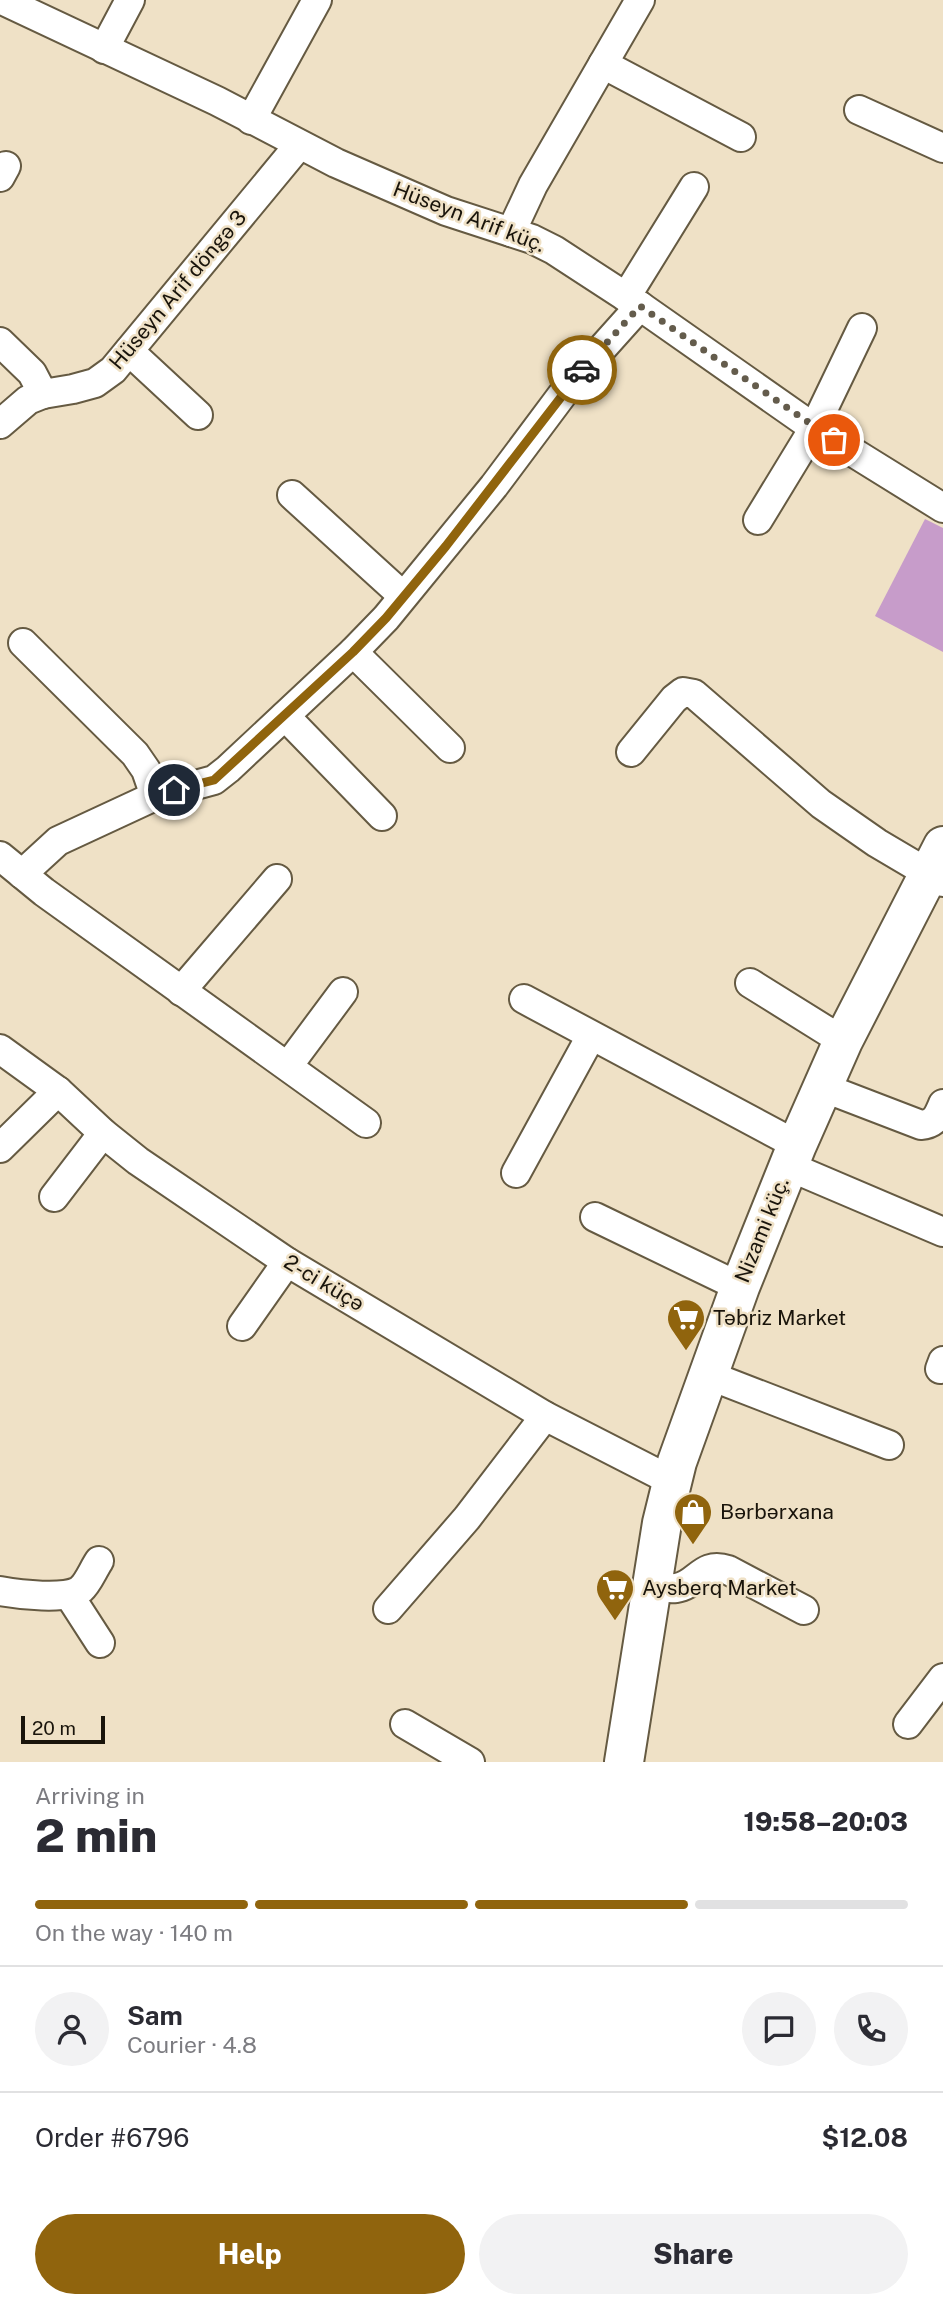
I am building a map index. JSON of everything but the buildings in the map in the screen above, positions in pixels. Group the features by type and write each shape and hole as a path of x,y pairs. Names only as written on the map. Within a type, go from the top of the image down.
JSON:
{"street":[{"name":"Hüseyn Arif küç.","path":"2,0 204,95 336,163 446,211 532,239 554,250 633,301 814,428 943,508"},
{"path":"104,49 130,0"},
{"path":"251,120 317,0"},
{"path":"511,232 533,185 640,0"},
{"path":"603,64 741,137"},
{"path":"859,110 943,148"},
{"name":"Hüseyn Arif döngə 3","path":"0,424 28,400 43,394 95,383 113,370 299,145"},
{"path":"22,874 58,841 155,796 214,780 353,652 494,486 633,301 694,187"},
{"path":"758,520 814,428 862,328"},
{"path":"0,342 32,373 43,394"},
{"path":"129,351 198,415"},
{"path":"292,495 403,596"},
{"path":"23,643 135,754 146,770 155,796"},
{"path":"353,652 450,748"},
{"path":"631,752 674,699 683,692 694,694 821,804 938,868"},
{"path":"285,716 382,817"},
{"path":"0,856 181,991 366,1123"},
{"name":"Nizami küç.","path":"624,1762 662,1523 672,1481 708,1375 792,1155 822,1087 843,1041 938,868"},
{"path":"181,991 276,879"},
{"path":"750,983 843,1041"},
{"path":"288,1066 343,992"},
{"path":"524,999 792,1155 943,1232"},
{"path":"516,1173 591,1036"},
{"name":"2-ci küçə","path":"0,1049 58,1091 138,1161 287,1262 545,1416 672,1481"},
{"path":"822,1087 921,1125 937,1119 943,1104"},
{"path":"0,1148 58,1091"},
{"path":"54,1196 103,1133"},
{"path":"595,1217 740,1287"},
{"path":"242,1326 287,1262"},
{"path":"708,1375 889,1445"},
{"path":"388,1609 467,1518 545,1416"},
{"path":"0,1591 69,1595 81,1589 99,1561"},
{"path":"652,1586 677,1588 707,1569 718,1566 804,1610"},
{"path":"69,1595 100,1643"},
{"path":"908,1724 943,1678"},
{"path":"405,1724 470,1762"}],"way so far":[{"path":"582,370 640,306 834,440"}],"place":[{"name":"Təbriz Market","path":"686,1352"},
{"name":"Bərbərxana","path":"693,1546"},
{"name":"Aysberq Market","path":"615,1622"}],"route":[{"path":"174,790 214,780 229,769 353,652 386,618 446,546 582,370"}]}
